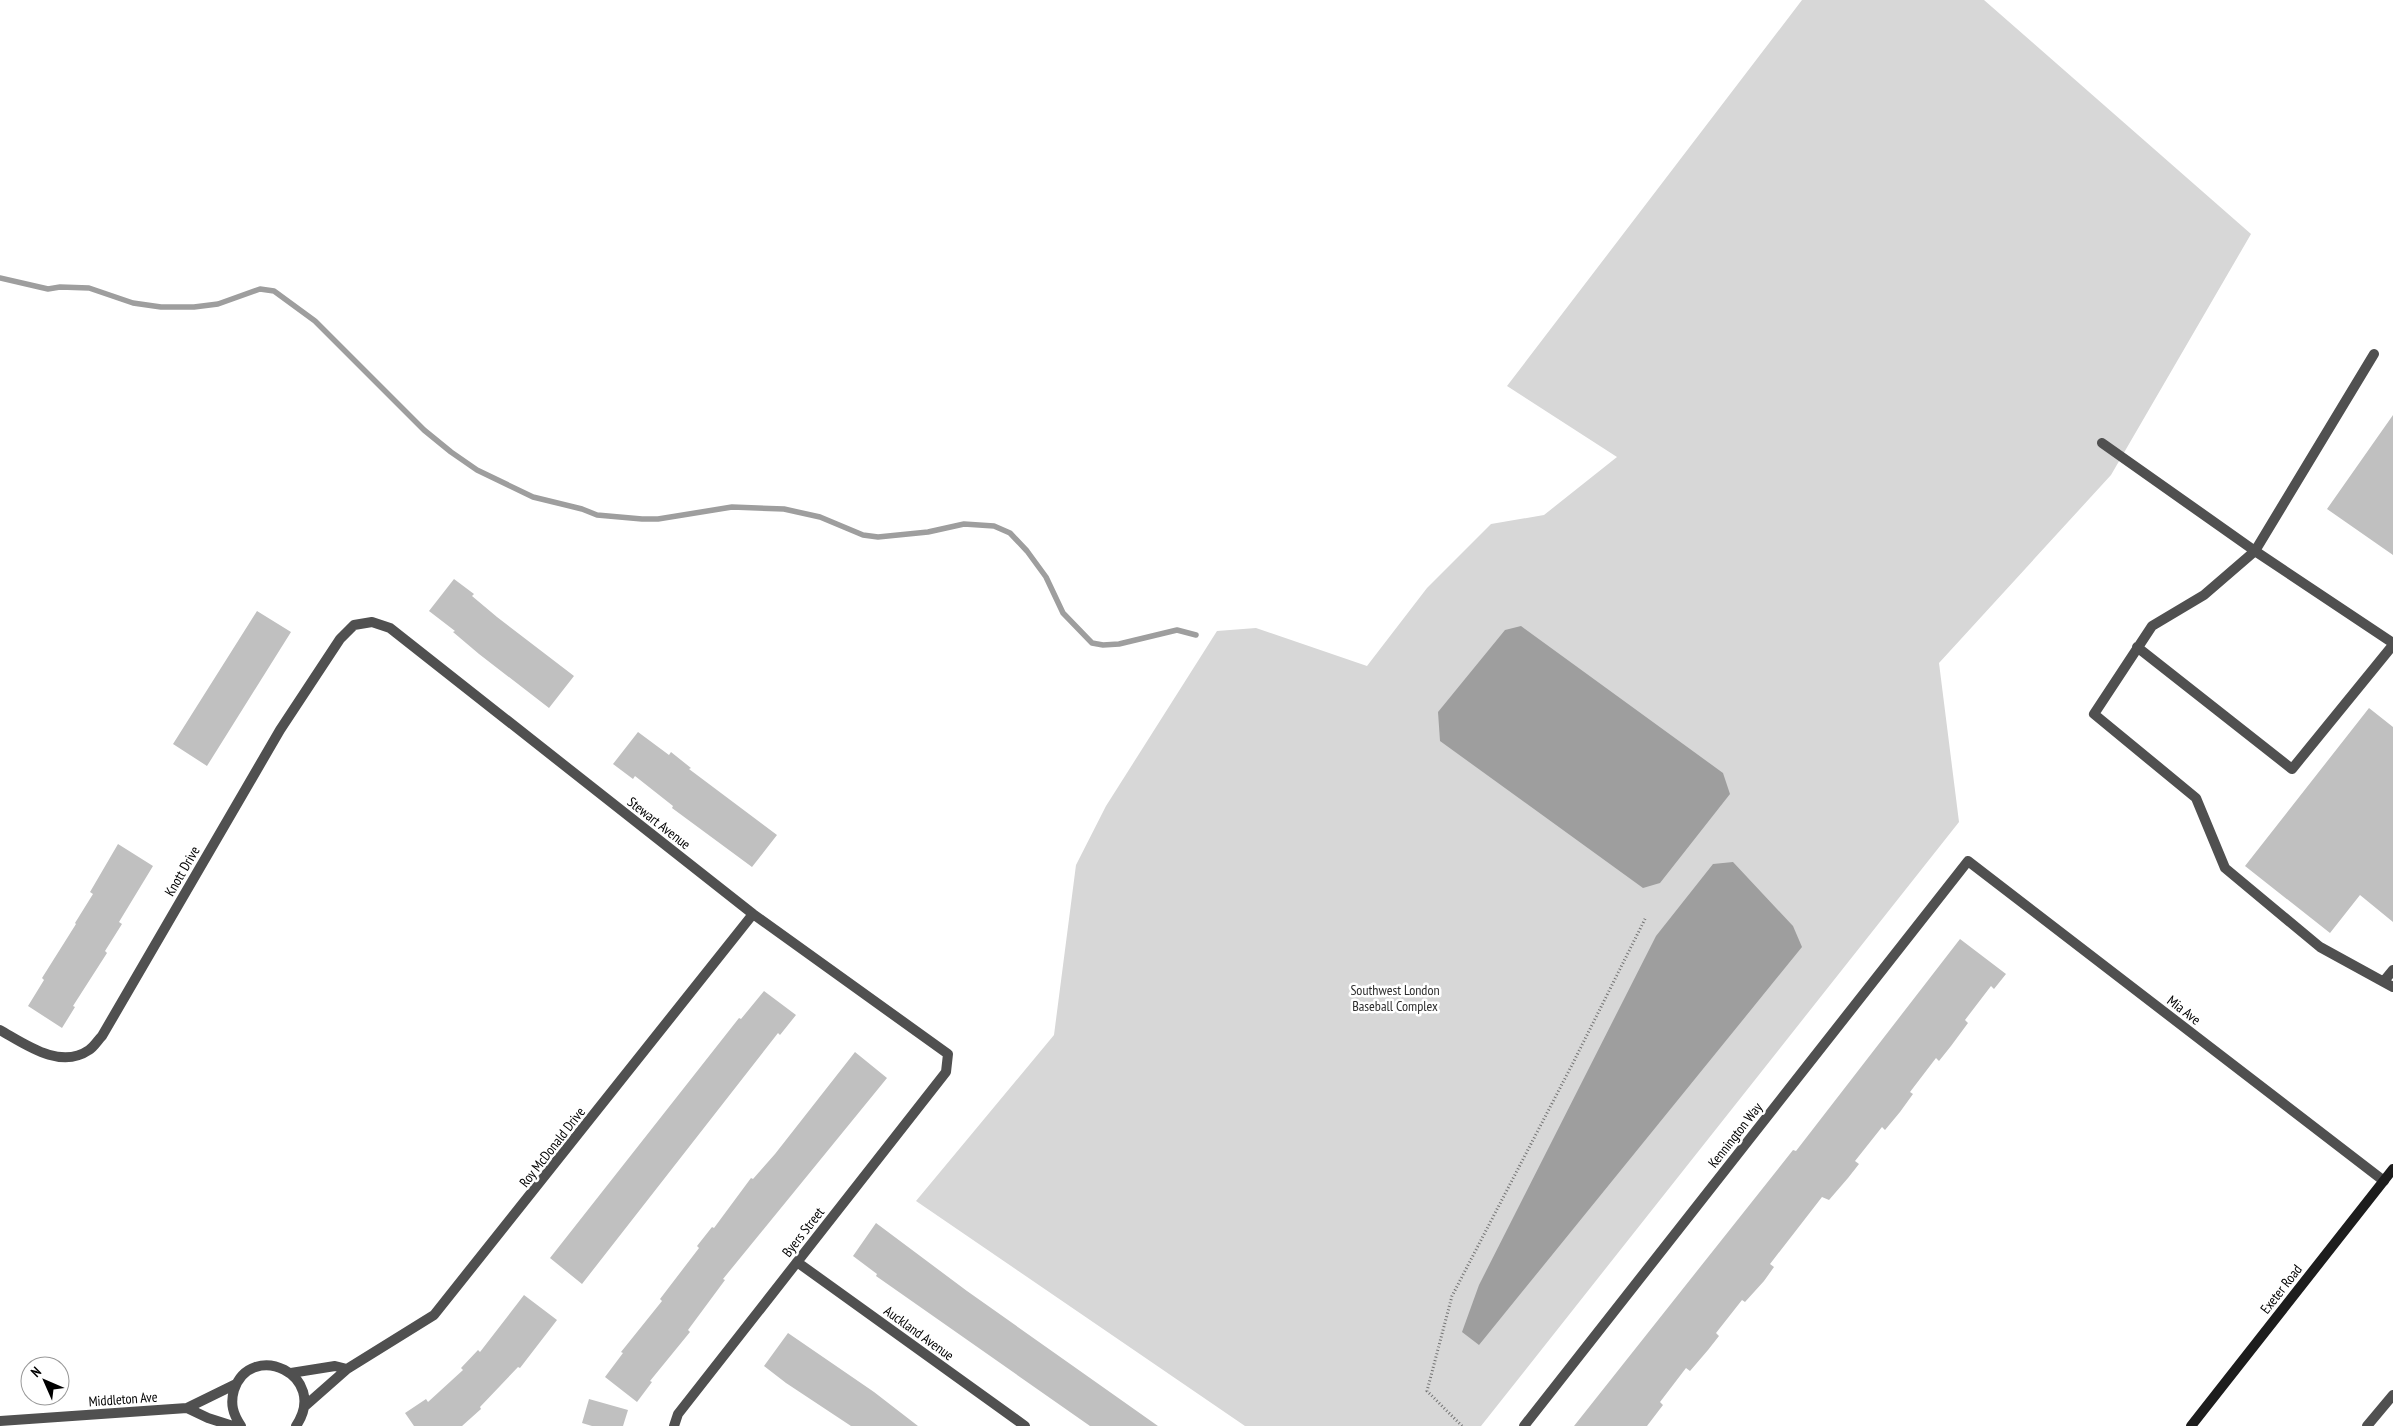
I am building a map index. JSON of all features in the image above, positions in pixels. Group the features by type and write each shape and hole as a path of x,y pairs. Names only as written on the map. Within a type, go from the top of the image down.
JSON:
{"main road":[{"name":"Exeter Road","path":"2191,1426 2393,1169"}],"street":[{"path":"2374,354 2255,551 2204,595 2152,626 2094,714 2196,798 2225,868 2320,946 2393,987"},
{"path":"2102,443 2255,551 2393,644 2292,769 2138,647"},
{"name":"Stewart Avenue","path":"354,625 372,622 390,628 753,914 948,1054"},
{"name":"Knott Drive","path":"0,1030 52,1057 74,1056 89,1050 102,1036 280,730 340,639 354,625"},
{"name":"Mia Ave","path":"1968,860 2384,1181"},
{"name":"Kennington Way","path":"1524,1426 1968,860"},
{"name":"Roy McDonald Drive","path":"305,1406 347,1369 434,1315 753,914"},
{"path":"2384,981 2393,970"},
{"name":"Byers Street","path":"674,1426 678,1414 946,1072 948,1054"},
{"name":"Auckland Avenue","path":"797,1262 1026,1426"},
{"path":"241,1426 234,1415 232,1399 236,1384 244,1374 261,1366 280,1367 291,1373 302,1387 305,1406 302,1417 296,1426"},
{"path":"291,1373 334,1366 347,1369"},
{"path":"187,1408 236,1384"},
{"path":"2367,1426 2393,1395"},
{"path":"187,1408 208,1418 233,1426"},
{"name":"Middleton Ave","path":"0,1421 187,1408"}],"path":[{"path":"1462,1426 1427,1391 1452,1296 1573,1063 1646,917"}],"green space":[{"name":"Southwest London Baseball Complex","path":"1802,0 1984,0 2251,234 2111,475 1939,663 1959,822 1481,1426 1245,1426 916,1201 1054,1035 1076,865 1106,806 1217,631 1256,628 1367,666 1427,588 1491,524 1544,515 1617,457 1507,386"}],"shaded area":[{"path":"1521,626 1723,773 1730,794 1660,883 1643,888 1440,741 1438,712 1505,630"},
{"path":"1733,862 1793,926 1802,947 1479,1345 1462,1332 1479,1285 1656,936 1713,864"}],"building":[{"path":"2393,415 2393,555 2327,509"},
{"path":"454,579 474,594 472,596 497,617 574,676 549,708 479,654 453,632 455,631 429,611"},
{"path":"257,611 291,632 207,766 173,744"},
{"path":"2369,708 2393,727 2393,922 2360,895 2330,933 2245,866"},
{"path":"638,732 669,755 671,752 691,768 689,769 777,835 752,867 672,808 673,806 635,776 633,779 613,764"},
{"path":"118,844 153,866 119,922 122,924 105,951 107,953 73,1006 75,1007 62,1028 28,1006 44,980 42,978 93,894 90,892"},
{"path":"1960,939 2006,974 1994,989 1991,986 1965,1020 1968,1023 1951,1046 1939,1061 1936,1058 1910,1092 1913,1094 1900,1112 1885,1130 1882,1127 1855,1161 1859,1164 1848,1178 1829,1200 1822,1197 1770,1264 1774,1267 1764,1281 1745,1302 1742,1300 1716,1333 1719,1336 1690,1371 1686,1368 1660,1402 1663,1405 1647,1426 1574,1426 1793,1150 1796,1151"},
{"path":"764,991 796,1015 780,1035 778,1033 582,1284 550,1258 739,1018 741,1019"},
{"path":"855,1052 887,1078 723,1279 725,1280 688,1330 690,1332 650,1381 652,1382 637,1402 605,1377 623,1353 621,1352 662,1301 660,1299 699,1248 697,1246 712,1227 714,1228 751,1178 753,1179 775,1154"},
{"path":"876,1223 967,1291 1158,1426 1090,1426 876,1276 877,1274 853,1256"},
{"path":"524,1295 557,1320 520,1368 518,1367 480,1407 481,1409 462,1426 414,1426 405,1413 426,1399 428,1402 463,1370 461,1368 478,1350 480,1352"},
{"path":"788,1333 874,1392 918,1426 851,1426 786,1383 764,1366"},
{"path":"589,1399 628,1410 623,1426 592,1426 582,1423"}],"waterway":[{"path":"0,278 48,289 60,287 89,288 133,303 161,307 194,307 218,304 260,289 274,291 315,321 424,430 451,452 477,470 533,497 582,509 597,515 642,519 658,519 732,507 784,509 820,517 863,535 878,537 928,532 964,524 994,526 1010,533 1027,551 1046,577 1063,613 1092,643 1103,645 1119,644 1177,630 1196,635"}]}
